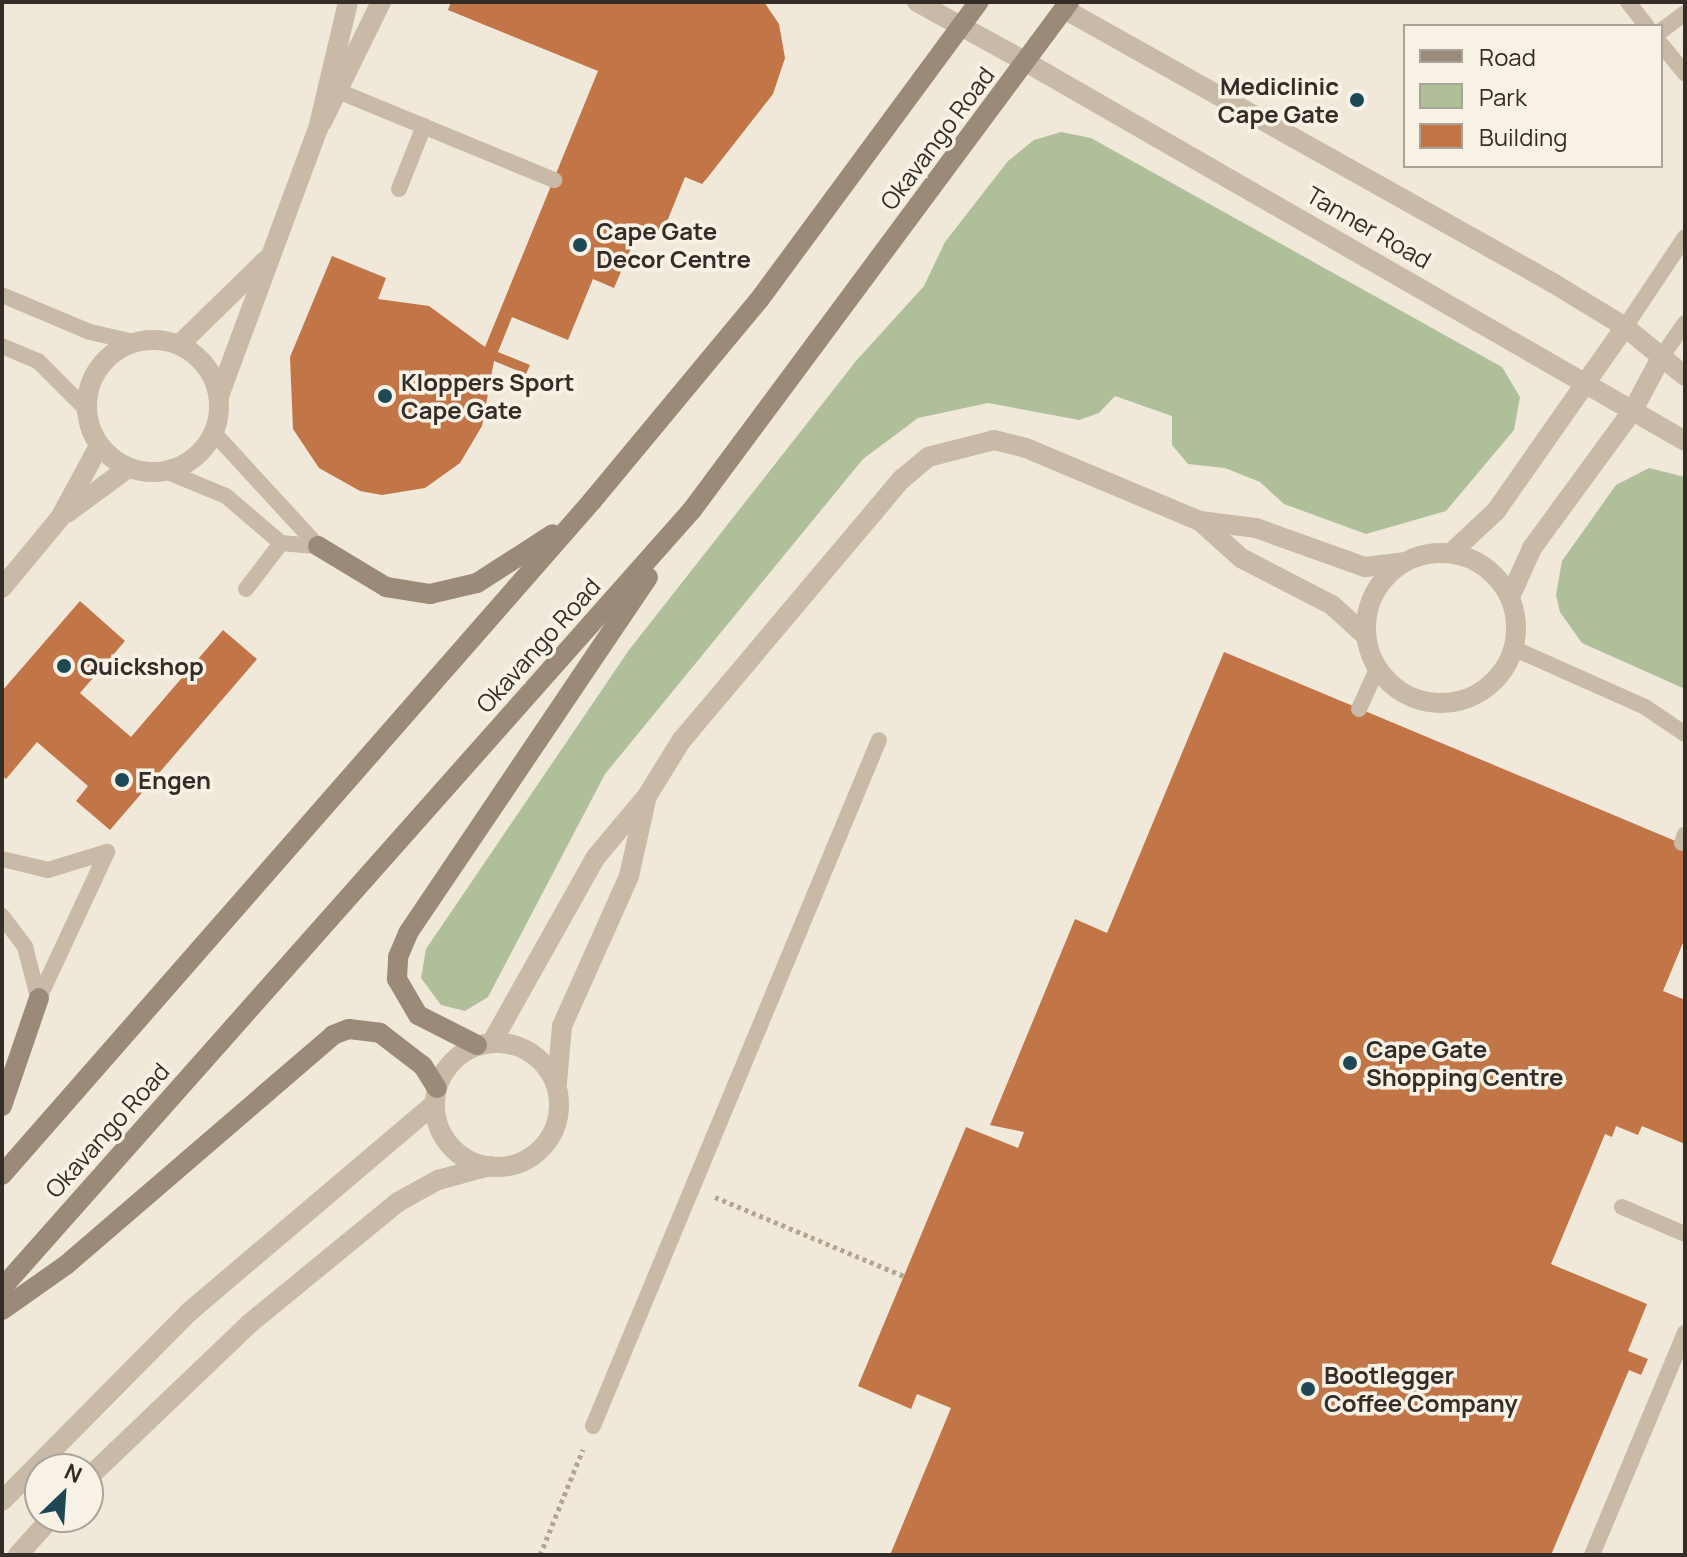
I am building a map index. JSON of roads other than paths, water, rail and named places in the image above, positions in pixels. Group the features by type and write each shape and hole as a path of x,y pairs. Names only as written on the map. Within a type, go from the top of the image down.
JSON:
{"main road":[{"name":"Okavango Road","path":"2,1175 592,501 759,300 979,2"},
{"name":"Okavango Road","path":"2,1288 692,510 1026,62 1061,4"},
{"path":"318,546 386,587 448,592 511,565 592,501"},
{"path":"484,1044 427,1025 404,1000 397,979 408,933 692,510"},
{"path":"2,1106 39,998"},
{"path":"2,1310 66,1265 333,1035 349,1029 380,1033 423,1066 435,1096"}],"street":[{"path":"333,89 348,2"},
{"path":"219,396 209,369 179,345 134,342 98,369 86,409 99,446 128,468 168,472 187,464 214,433 219,396 333,89 381,2"},
{"name":"Tanner Road","path":"917,2 1589,381 1685,441"},
{"name":"Tanner Road","path":"1061,4 1625,327 1685,376"},
{"path":"179,345 270,256"},
{"path":"2,1501 177,1323 435,1096 451,1061 484,1044 596,857 647,796 704,711 902,479 928,457 994,440 1026,448 1200,521 1256,528 1365,567 1404,562 1451,553 1496,511 1625,327"},
{"path":"1200,521 1241,558 1325,600 1366,636 1377,669 1416,699 1465,700 1487,689 1515,649 1510,597 1532,548 1633,410 1662,356"},
{"path":"2,588 60,518 99,446"},
{"path":"60,518 128,468"},
{"path":"1451,553 1486,567 1510,597"},
{"path":"1366,636 1378,586 1404,562"},
{"path":"104,1463 249,1324 398,1202 438,1180 528,1159 548,1141 560,1108 557,1085 562,1026 629,876 647,796"},
{"path":"484,1044 532,1052 557,1085"},
{"path":"435,1096 450,1146 490,1166"},
{"path":"2,1547 18,1555 38,1533"}],"lane":[{"path":"1628,2 1645,24"},
{"path":"1663,30 1685,13"},
{"path":"1663,46 1685,74"},
{"path":"333,89 554,180"},
{"path":"399,189 424,126"},
{"path":"1625,327 1685,237"},
{"path":"2,295 90,332 134,342"},
{"path":"1662,356 1685,323"},
{"path":"2,346 38,361 86,409"},
{"path":"214,433 318,546"},
{"path":"168,472 226,496 281,543 318,546"},
{"path":"246,589 281,543"},
{"path":"1515,649 1645,707 1685,734"},
{"path":"1359,709 1377,669"},
{"path":"593,1426 879,740"},
{"path":"2,859 48,870 107,852 39,998"},
{"path":"2,916 25,947 39,998"},
{"path":"1622,1207 1685,1234"},
{"path":"1592,1555 1685,1333"}],"place":[{"name":"Mediclinic Cape Gate","path":"1357,100"},
{"name":"Cape Gate Decor Centre","path":"580,245"},
{"name":"Kloppers Sport Cape Gate","path":"385,396"},
{"name":"Quickshop","path":"64,666"},
{"name":"Engen","path":"122,780"},
{"name":"Cape Gate Shopping Centre","path":"1350,1063"},
{"name":"Bootlegger Coffee Company","path":"1308,1389"}]}
